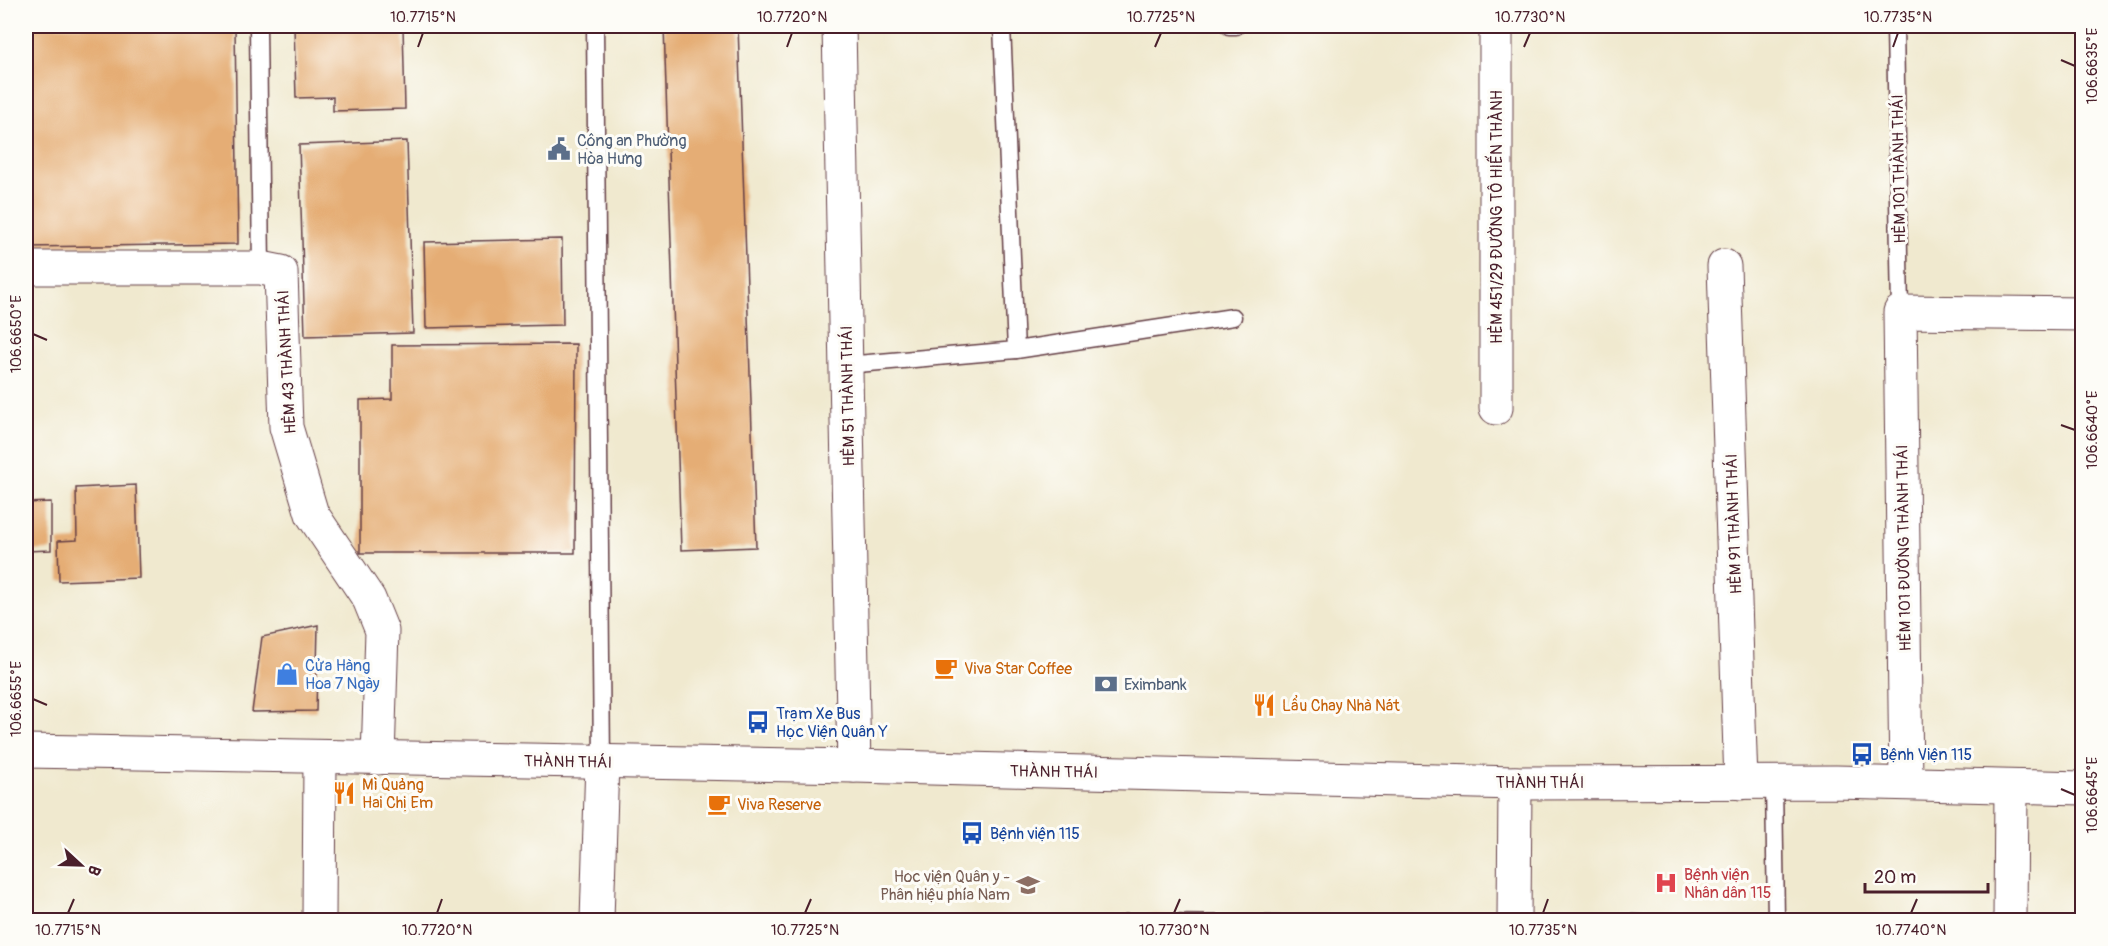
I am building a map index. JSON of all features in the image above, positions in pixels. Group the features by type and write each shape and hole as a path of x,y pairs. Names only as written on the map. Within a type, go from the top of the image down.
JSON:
{"street":[{"name":"HẺM 51 THÀNH THÁI","path":"839,26 854,766"},
{"name":"HẺM 451/29 ĐƯỜNG TÔ HIẾN THÀNH","path":"1496,26 1496,408"},
{"name":"HẺM 91 THÀNH THÁI","path":"1725,266 1742,783"},
{"path":"26,268 261,268"},
{"name":"HẺM 43 THÀNH THÁI","path":"261,268 281,272 286,427 312,514 369,598 382,631 378,758"},
{"path":"1900,312 2082,314"},
{"name":"HẺM 101 ĐƯỜNG THÀNH THÁI","path":"1900,312 1906,783"},
{"name":"THÀNH THÁI","path":"26,751 854,766 1515,783 1906,783 2082,788"},
{"path":"319,921 320,758"},
{"path":"597,921 602,762"},
{"path":"1514,921 1515,783"},
{"path":"2010,921 2011,787"}],"lane":[{"path":"258,26 261,268"},
{"path":"595,26 602,762"},
{"path":"1002,26 1016,350"},
{"path":"1229,26 1236,26"},
{"name":"HẺM 101 THÀNH THÁI","path":"1895,26 1900,312"},
{"path":"846,365 1016,350 1233,317"},
{"path":"1774,782 1776,921"}],"building":[{"path":"26,26 235,26 238,244 26,247"},
{"path":"294,26 403,26 405,109 333,111 333,97 296,98"},
{"path":"664,26 738,26 756,547 681,550"},
{"path":"407,141 413,333 305,336 299,145"},
{"path":"562,239 563,325 426,328 424,242"},
{"path":"576,344 575,553 360,553 360,400 392,399 392,345"},
{"path":"136,485 139,578 59,581 58,541 77,540 76,488"},
{"path":"51,502 51,550 26,551 26,503"},
{"name":"Cửa Hàng Hoa 7 Ngày","path":"318,625 316,711 252,712 262,637"},
{"path":"1591,913 1743,918 1743,920 1590,920"},
{"path":"1124,914 1424,917 1424,920 1124,920"}],"place":[{"name":"Công an Phường Hòa Hưng","path":"559,149"},
{"name":"Viva Star Coffee","path":"946,668"},
{"name":"Cửa Hàng Hoa 7 Ngày","path":"287,674"},
{"name":"Eximbank","path":"1106,684"},
{"name":"Lẩu Chay Nhà Nát","path":"1264,705"},
{"name":"Trạm Xe Bus Học Viện Quân Y","path":"758,722"},
{"name":"Bệnh Viện 115","path":"1862,754"},
{"name":"Mì Quảng Hai Chị Em","path":"344,793"},
{"name":"Viva Reserve","path":"719,804"},
{"name":"Bệnh viện 115","path":"972,833"},
{"name":"Bệnh viện Nhân dân 115","path":"1666,883"},
{"name":"Hoc viện Quân y - Phân hiệu phía Nam","path":"1028,885"}]}
